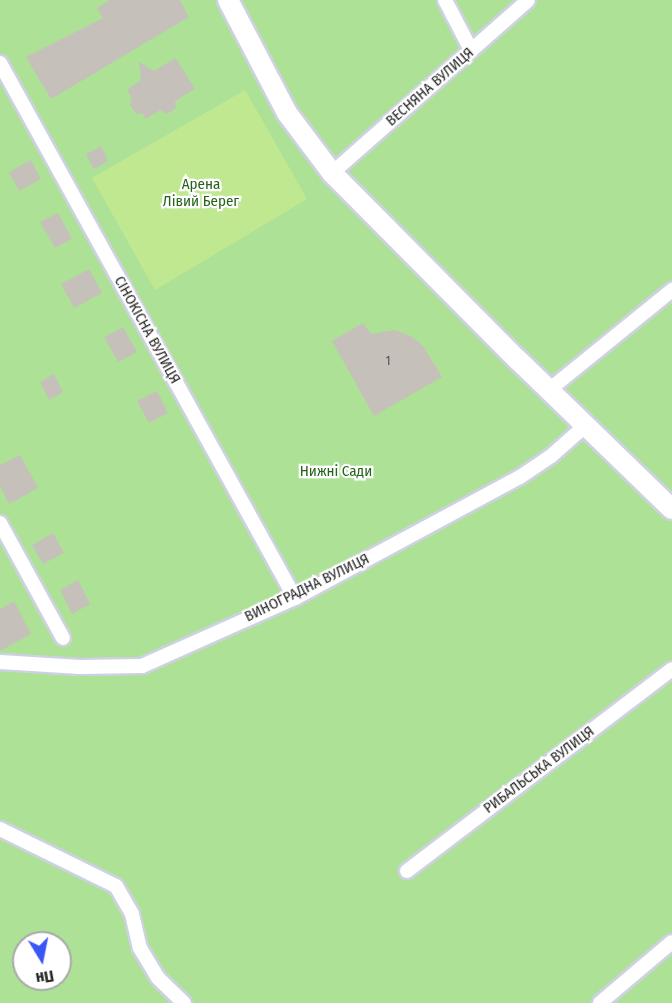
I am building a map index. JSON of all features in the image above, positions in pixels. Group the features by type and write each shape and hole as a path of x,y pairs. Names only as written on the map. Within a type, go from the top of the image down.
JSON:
{"street":[{"path":"228,0 287,113 332,172 549,390 672,509"},
{"path":"445,0 471,50"},
{"name":"ВЕСНЯНА ВУЛИЦЯ","path":"332,172 528,0"},
{"name":"СІНОКІСНА ВУЛИЦЯ","path":"0,63 295,598"},
{"path":"549,390 672,290"},
{"name":"ВИНОГРАДНА ВУЛИЦЯ","path":"0,662 80,667 142,666 295,598 520,477 551,456 586,425"},
{"path":"0,523 63,638"},
{"name":"РИБАЛЬСЬКА ВУЛИЦЯ","path":"407,871 672,669"},
{"path":"0,830 116,886 132,914 140,948 158,978 184,1003"},
{"path":"600,1003 672,942"}],"green space":[{"name":"Нижні Сади","path":"0,0 672,0 672,1003 0,1003"},
{"name":"Арена Лівий Берег","path":"245,90 307,199 155,290 92,178"}],"building":[{"path":"110,0 180,0 189,17 51,99 26,57 103,18 97,8"},
{"path":"176,58 195,89 175,101 176,108 167,114 160,110 146,119 142,113 136,114 130,105 132,99 127,90 141,80 139,62 154,71"},
{"path":"101,146 108,161 94,169 86,154"},
{"path":"31,160 41,179 19,191 9,172"},
{"path":"58,213 72,239 55,248 40,222"},
{"path":"89,269 102,293 74,308 61,284"},
{"path":"363,323 371,334 395,330 412,337 423,346 442,377 374,416 332,341"},
{"path":"123,327 137,352 118,362 104,337"},
{"path":"54,374 63,392 49,400 40,382"},
{"path":"157,391 168,413 149,423 137,401"},
{"path":"20,455 38,488 9,504 0,486 0,465"},
{"path":"53,533 64,553 43,564 32,545"},
{"path":"78,580 90,604 72,614 60,590"},
{"path":"14,601 31,634 0,651 0,609"}]}
